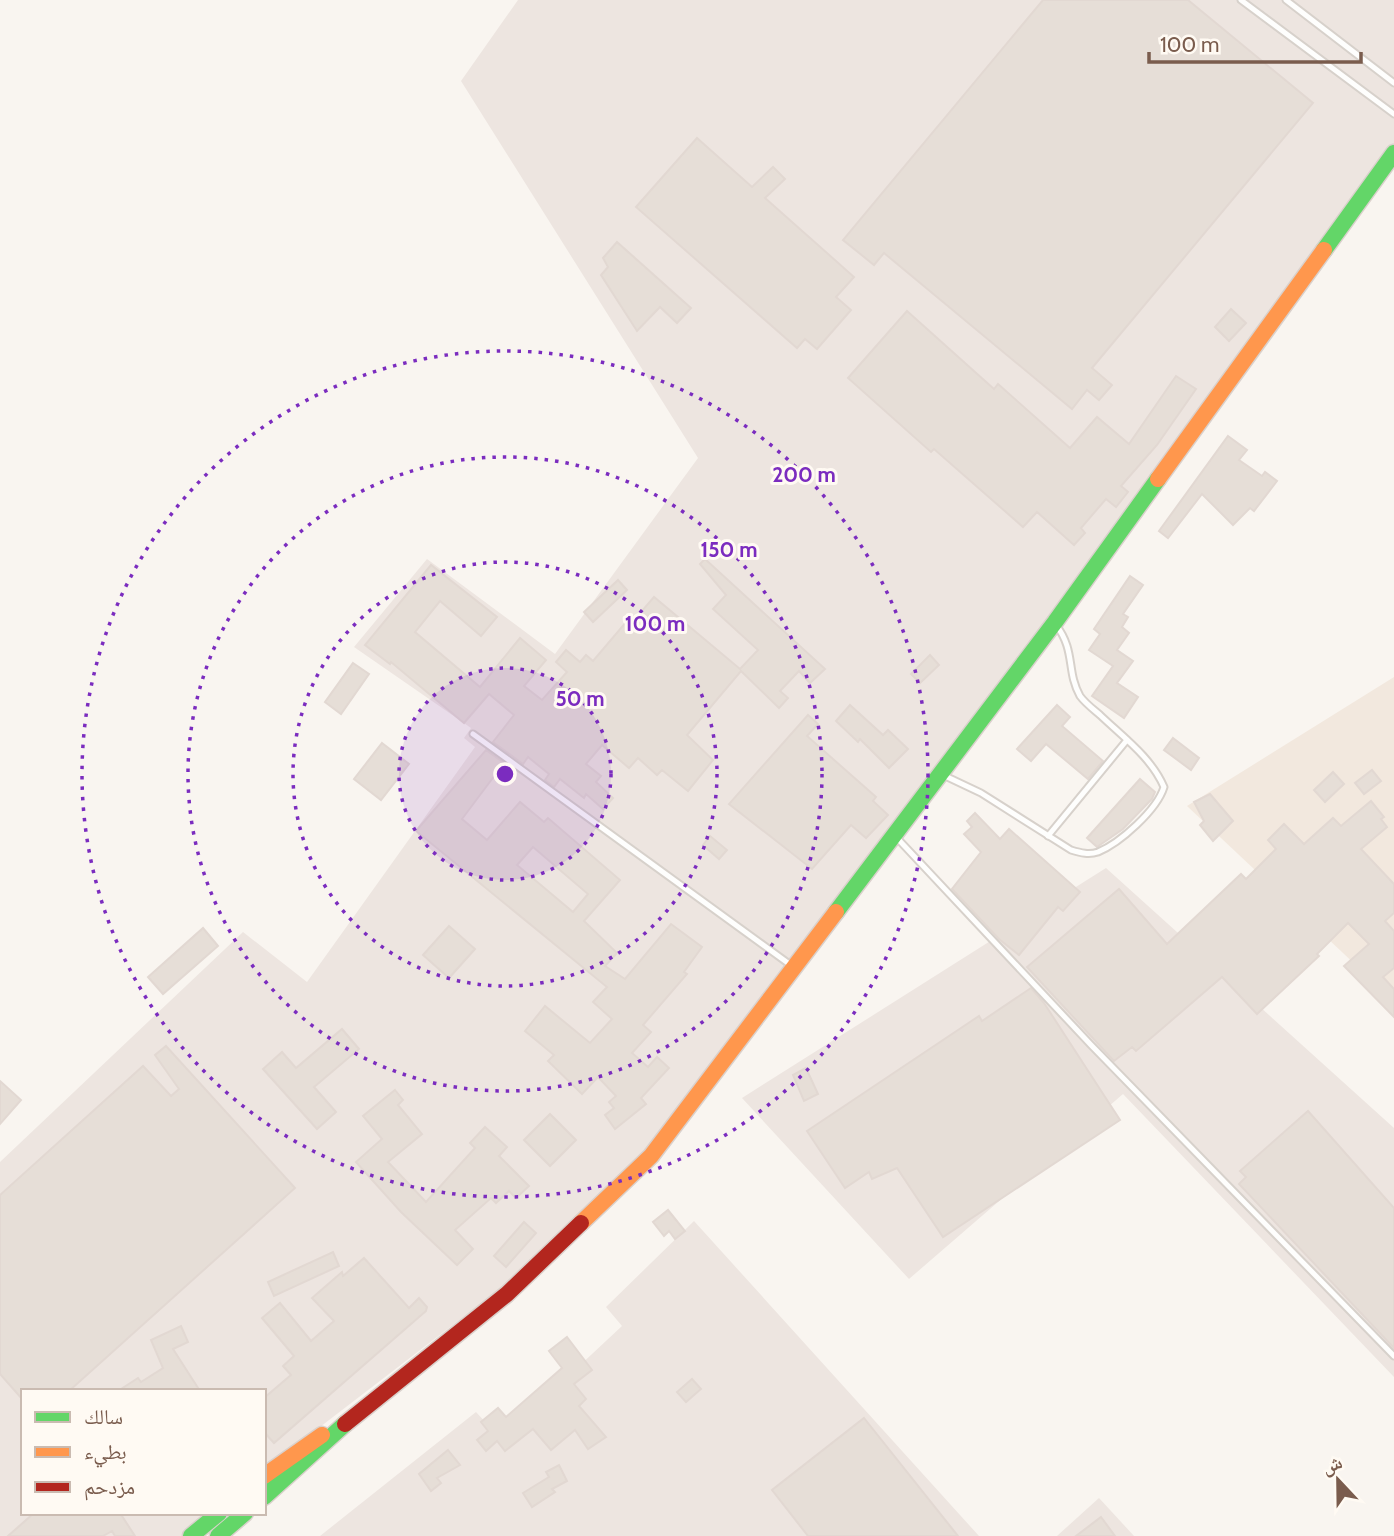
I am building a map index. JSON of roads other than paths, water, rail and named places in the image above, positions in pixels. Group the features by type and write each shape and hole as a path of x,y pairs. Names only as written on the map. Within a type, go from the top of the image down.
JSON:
{"main road":[{"path":"266,1495 345,1424 507,1294 651,1156 1055,622 1394,153"},
{"path":"266,1475 307,1444 345,1424"},
{"path":"191,1536 217,1515"},
{"path":"218,1536 243,1515"}],"lane":[{"path":"1241,0 1394,114"},
{"path":"1286,0 1394,83"},
{"path":"940,773 981,793 1071,850 1087,854 1099,851 1151,813 1164,787 1144,756 1081,697 1073,676 1072,657 1066,638 1055,622"},
{"path":"473,734 795,968"},
{"path":"1048,836 1127,740"},
{"path":"893,834 1009,960 1394,1356"}]}
